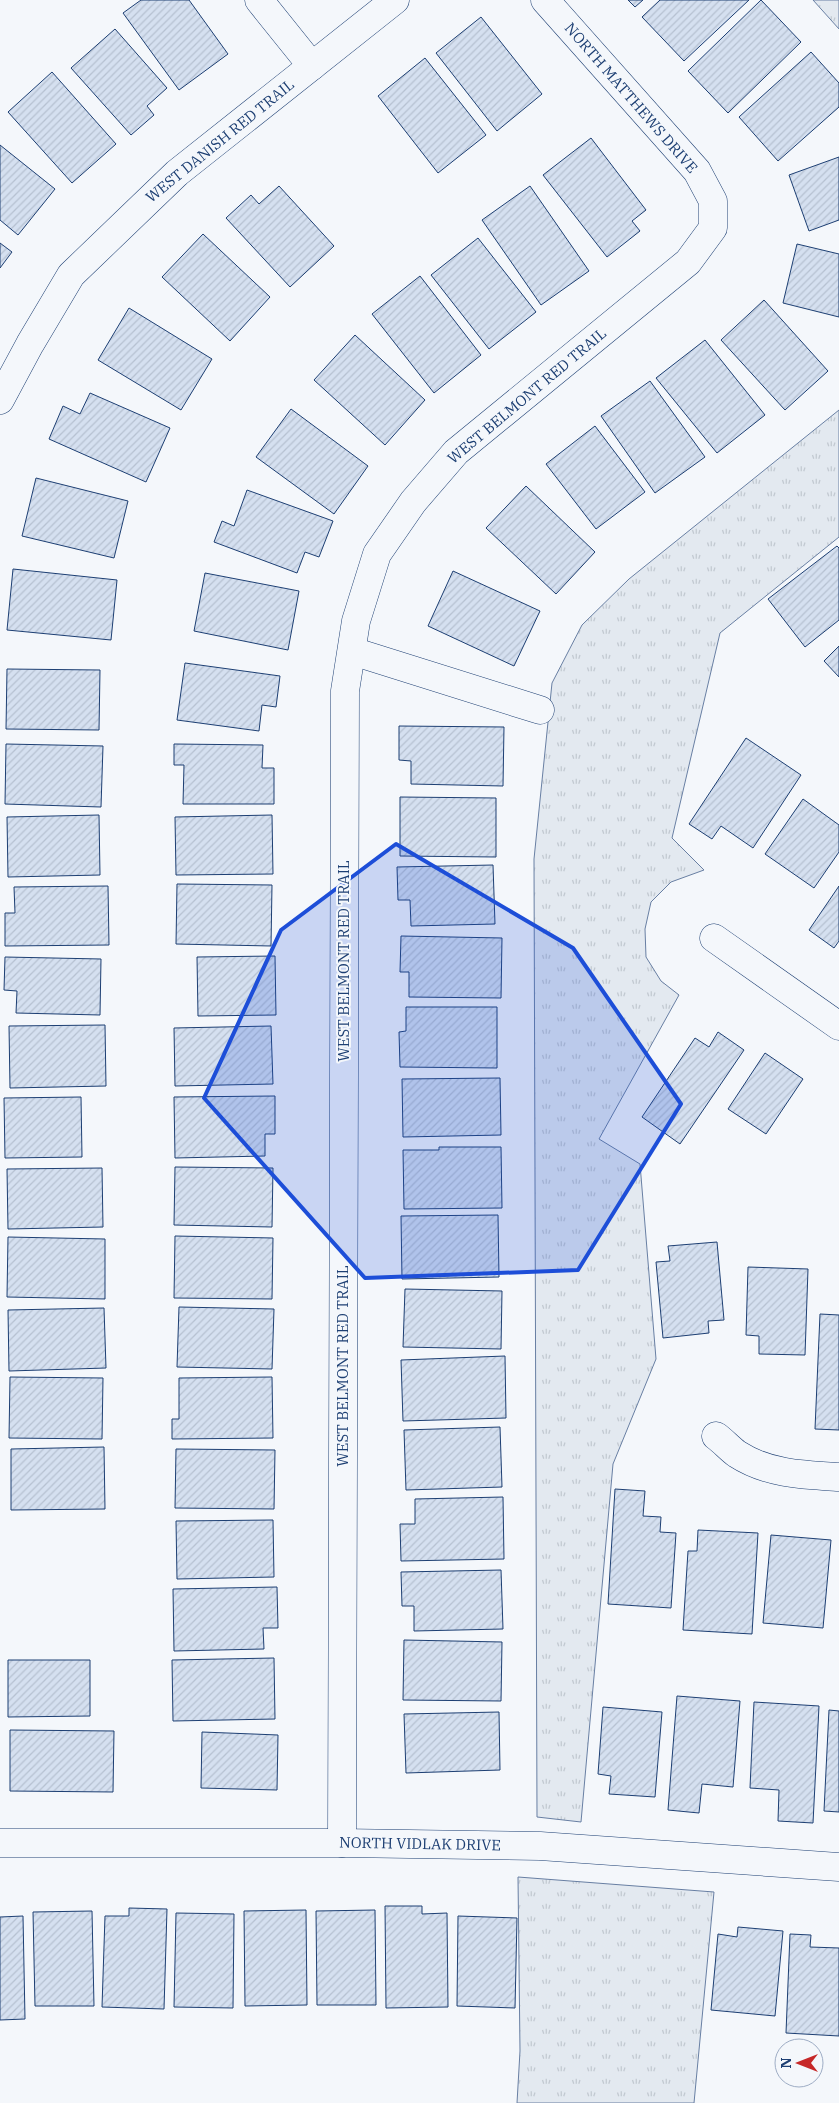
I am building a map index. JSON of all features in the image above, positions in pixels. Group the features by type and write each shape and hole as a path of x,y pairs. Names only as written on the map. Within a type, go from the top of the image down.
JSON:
{"street":[{"path":"259,0 312,66"},
{"name":"WEST DANISH RED TRAIL","path":"0,400 30,344 71,275 177,173 395,0"},
{"name":"NORTH MATTHEWS DRIVE","path":"545,0 697,171 713,201 713,228"},
{"name":"WEST BELMONT RED TRAIL","path":"342,1843 345,691 356,621 377,554 412,502 456,452 688,262 713,228"},
{"path":"352,651 540,710"},
{"path":"714,938 839,1026"},
{"path":"716,1436 736,1453 762,1467 792,1474 839,1477"},
{"name":"NORTH VIDLAK DRIVE","path":"0,1843 342,1843 540,1846 839,1867"}],"highlighted area":[{"path":"396,844 573,948 681,1104 578,1270 365,1278 204,1098 281,930"}],"green space":[{"path":"813,0 839,0 839,29"},
{"path":"839,410 839,537 720,633 672,838 704,870 671,882 651,902 645,929 646,957 661,981 679,995 599,1139 640,1164 656,1359 613,1464 581,1822 537,1817 534,859 552,683 582,625 629,579"},
{"path":"518,1877 714,1892 694,2103 517,2103 520,2051"}],"building":[{"path":"141,0 189,0 228,54 179,90 123,13"},
{"path":"628,0 643,0 635,7"},
{"path":"660,0 749,0 684,61 642,17"},
{"path":"761,0 801,42 728,113 688,71"},
{"path":"481,17 542,94 497,131 436,53"},
{"path":"115,29 167,88 147,106 154,115 131,135 71,68"},
{"path":"811,52 839,83 839,107 778,161 739,117"},
{"path":"425,58 486,135 438,173 378,96"},
{"path":"52,72 116,144 72,183 8,112"},
{"path":"591,138 646,210 632,221 640,231 607,257 543,175"},
{"path":"0,145 55,189 18,235 0,220"},
{"path":"839,157 839,220 809,231 789,175"},
{"path":"279,186 334,246 290,287 226,218 251,195 259,204"},
{"path":"530,186 589,271 541,305 482,220"},
{"path":"203,234 270,297 230,341 162,277"},
{"path":"478,238 536,312 489,349 431,275"},
{"path":"0,243 12,252 0,268"},
{"path":"797,244 839,254 839,317 783,303"},
{"path":"420,276 481,355 434,393 372,314"},
{"path":"764,300 828,371 785,410 721,340"},
{"path":"129,308 212,359 181,410 98,360"},
{"path":"355,335 425,400 385,445 314,380"},
{"path":"705,340 765,415 717,453 656,378"},
{"path":"650,381 705,457 655,493 601,416"},
{"path":"90,393 170,428 146,482 49,439 63,406 80,414"},
{"path":"291,409 368,466 334,514 256,457"},
{"path":"595,426 645,492 596,529 546,464"},
{"path":"36,478 128,501 114,558 22,536"},
{"path":"526,486 595,552 556,594 486,528"},
{"path":"247,490 333,521 319,557 305,552 297,573 214,542 222,521 234,526"},
{"path":"837,546 839,548 839,620 805,647 768,599"},
{"path":"13,569 117,580 111,640 7,630"},
{"path":"453,571 540,611 514,666 428,626"},
{"path":"205,573 299,591 288,650 194,631"},
{"path":"839,646 839,677 824,661"},
{"path":"185,663 280,676 276,707 262,705 259,731 177,720"},
{"path":"7,669 100,670 99,730 6,729"},
{"path":"399,726 504,727 503,786 411,784 411,761 399,760"},
{"path":"746,738 801,775 753,848 721,826 712,839 689,824"},
{"path":"6,744 103,746 101,807 5,804"},
{"path":"174,744 263,745 262,768 274,768 274,804 183,804 184,765 174,765"},
{"path":"400,797 496,798 496,857 400,856"},
{"path":"803,799 839,825 839,852 814,888 765,854"},
{"path":"99,815 100,875 8,877 7,817"},
{"path":"272,815 273,874 176,875 175,817"},
{"path":"493,865 495,924 411,926 410,900 398,900 397,867"},
{"path":"177,884 272,885 271,946 176,944"},
{"path":"108,886 109,945 5,946 5,913 15,913 14,887"},
{"path":"839,886 839,941 834,948 809,930"},
{"path":"401,936 502,938 501,998 409,997 409,972 400,972"},
{"path":"275,956 276,1015 198,1016 197,957"},
{"path":"5,957 101,959 100,1015 16,1013 17,991 4,990"},
{"path":"406,1007 497,1007 497,1068 400,1067 399,1032 406,1031"},
{"path":"105,1025 106,1086 10,1088 9,1026"},
{"path":"271,1026 273,1084 175,1086 174,1028"},
{"path":"718,1032 744,1050 680,1144 642,1117 695,1038 709,1047"},
{"path":"765,1053 803,1079 766,1134 728,1109"},
{"path":"500,1078 501,1135 403,1137 402,1079"},
{"path":"275,1096 275,1134 265,1134 265,1156 175,1158 174,1097"},
{"path":"81,1097 82,1157 5,1158 4,1098"},
{"path":"439,1147 501,1147 502,1208 404,1209 403,1150 439,1150"},
{"path":"175,1167 273,1168 272,1227 174,1225"},
{"path":"102,1168 103,1227 8,1229 7,1169"},
{"path":"498,1215 499,1277 402,1279 401,1216"},
{"path":"175,1236 273,1238 272,1299 174,1298"},
{"path":"8,1237 105,1239 105,1299 7,1297"},
{"path":"717,1242 724,1320 708,1321 709,1333 663,1338 656,1262 670,1261 668,1246"},
{"path":"748,1267 808,1269 805,1355 759,1354 759,1336 746,1335"},
{"path":"405,1289 502,1291 501,1349 403,1347"},
{"path":"179,1307 274,1309 272,1369 177,1367"},
{"path":"104,1308 106,1368 9,1371 8,1310"},
{"path":"820,1314 839,1315 839,1430 815,1429"},
{"path":"505,1356 506,1418 403,1421 401,1360"},
{"path":"10,1377 103,1378 102,1439 9,1438"},
{"path":"272,1377 273,1438 172,1439 172,1419 179,1419 179,1378"},
{"path":"500,1427 502,1487 406,1490 404,1430"},
{"path":"104,1447 105,1509 11,1510 11,1449"},
{"path":"176,1449 275,1450 274,1509 175,1508"},
{"path":"615,1489 645,1491 643,1516 661,1517 660,1532 676,1533 671,1608 608,1604"},
{"path":"503,1497 504,1559 401,1561 400,1524 415,1524 415,1499"},
{"path":"273,1520 274,1577 177,1579 176,1521"},
{"path":"698,1530 758,1533 752,1634 683,1630 688,1551 697,1551"},
{"path":"771,1535 831,1540 823,1628 763,1623"},
{"path":"501,1570 503,1629 414,1631 414,1606 402,1606 401,1572"},
{"path":"277,1587 278,1628 263,1628 264,1649 174,1651 173,1589"},
{"path":"404,1640 502,1642 501,1701 403,1700"},
{"path":"274,1658 275,1719 173,1721 172,1660"},
{"path":"8,1660 90,1660 90,1716 8,1717"},
{"path":"677,1696 740,1701 733,1787 702,1784 699,1813 668,1810"},
{"path":"754,1702 819,1706 813,1823 778,1821 779,1790 750,1788"},
{"path":"603,1707 662,1712 655,1797 609,1794 611,1776 598,1774"},
{"path":"829,1710 839,1711 839,1812 824,1811"},
{"path":"499,1712 500,1770 406,1773 404,1714"},
{"path":"10,1730 114,1731 113,1792 10,1791"},
{"path":"202,1732 278,1735 277,1790 201,1788"},
{"path":"385,1906 422,1906 422,1914 447,1913 448,2007 386,2008"},
{"path":"129,1908 167,1909 164,2009 102,2007 105,1916 129,1916"},
{"path":"306,1910 307,2005 245,2006 244,1911"},
{"path":"375,1910 376,2005 317,2005 316,1911"},
{"path":"92,1911 94,2006 35,2006 33,1912"},
{"path":"176,1913 234,1914 233,2008 174,2007"},
{"path":"23,1916 25,2019 0,2020 0,1917"},
{"path":"458,1916 517,1918 515,2008 457,2006"},
{"path":"738,1927 783,1931 775,2016 711,2010 718,1934 737,1937"},
{"path":"790,1934 811,1935 810,1947 839,1948 839,2036 786,2033"}]}
